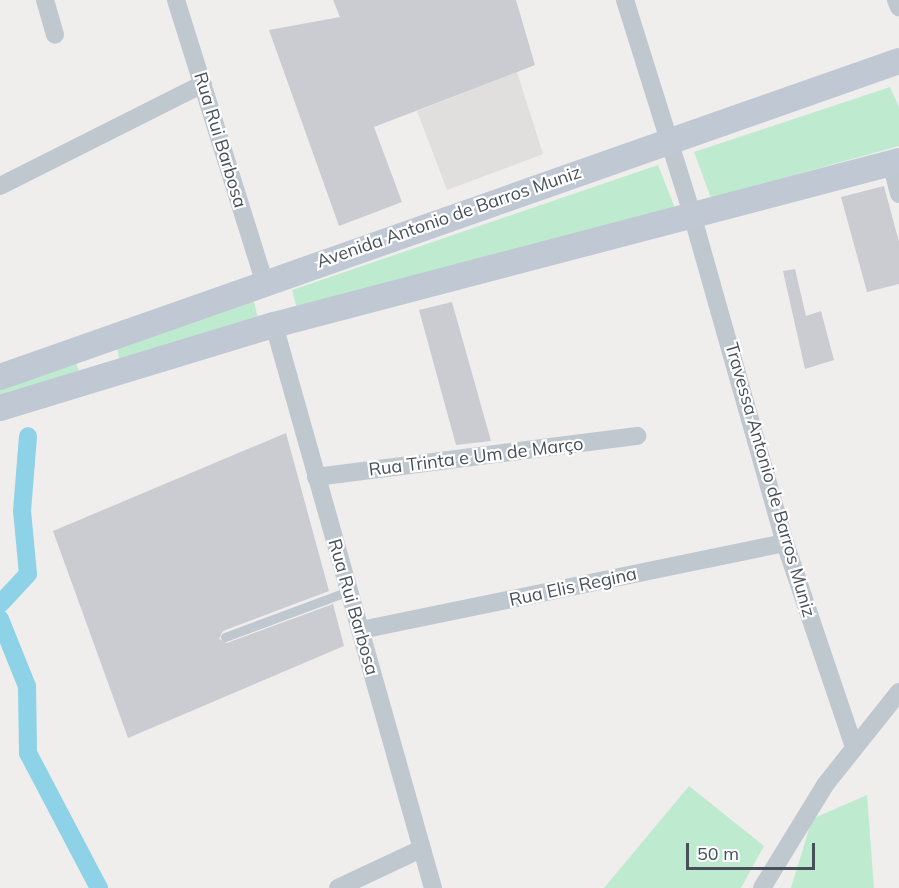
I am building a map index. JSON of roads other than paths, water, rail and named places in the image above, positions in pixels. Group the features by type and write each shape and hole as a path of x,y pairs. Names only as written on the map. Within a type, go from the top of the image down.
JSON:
{"main road":[{"name":"Avenida Antonio de Barros Muniz","path":"0,376 264,280 670,144 899,61"},
{"path":"0,408 104,373 274,325 691,211 895,161"},
{"path":"93,344 104,373"}],"street":[{"path":"45,0 55,35"},
{"name":"Rua Rui Barbosa","path":"176,0 264,280"},
{"name":"Travessa Antonio de Barros Muniz","path":"625,0 691,211 785,543 854,747"},
{"path":"896,0 899,7"},
{"path":"0,186 203,84"},
{"path":"895,161 899,195"},
{"name":"Rua Rui Barbosa","path":"274,325 433,888"},
{"name":"Rua Trinta e Um de Março","path":"316,477 637,436"},
{"name":"Rua Elis Regina","path":"361,630 785,543"},
{"path":"762,888 854,747 899,692"},
{"path":"338,888 421,849"}],"lane":[{"path":"225,637 349,591"}],"waterway":[{"path":"0,604 28,574 22,511 28,436"},
{"path":"0,619 27,686 28,753 99,888"}]}
